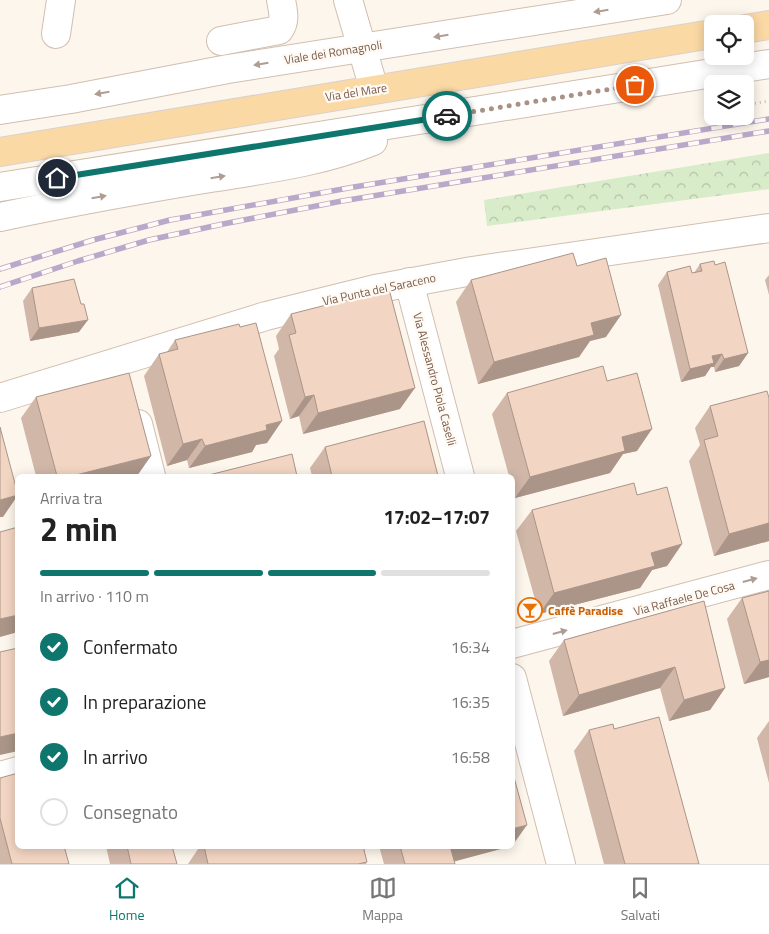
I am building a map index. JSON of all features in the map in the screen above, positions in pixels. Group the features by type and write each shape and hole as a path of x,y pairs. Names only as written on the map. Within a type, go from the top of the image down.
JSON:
{"main road":[{"path":"754,28 769,25"},
{"name":"Via del Mare","path":"0,152 704,35"}],"street":[{"path":"56,34 61,0"},
{"path":"221,41 279,30 283,25 284,19 281,0"},
{"path":"348,0 374,89"},
{"name":"Viale dei Romagnoli","path":"0,110 89,96 228,69 667,0"},
{"path":"0,188 769,64"},
{"path":"0,217 170,184 316,159 351,149 420,120"},
{"name":"Via Punta del Saraceno","path":"0,398 266,316 342,296 472,271 769,228"},
{"name":"Via Alessandro Piola Caselli","path":"409,282 459,474"},
{"path":"122,359 151,474"},
{"name":"Via Raffaele De Cosa","path":"515,643 769,575"},
{"path":"515,689 561,864"},
{"path":"0,776 15,772"}],"path":[{"path":"754,104 769,101"}],"green space":[{"path":"769,153 769,189 487,226 484,200"}],"building":[{"path":"573,253 577,266 606,258 621,315 591,323 594,335 494,362 471,280"},
{"path":"714,261 715,265 725,262 748,353 724,359 722,354 712,356 714,363 690,369 667,272 690,266 692,273 702,271 700,264"},
{"path":"74,279 88,320 39,328 32,288"},
{"path":"389,289 415,388 318,413 314,395 305,397 289,335 296,333 291,314"},
{"path":"256,323 282,421 266,425 267,430 205,446 202,439 183,444 159,354 178,349 175,340 239,324 240,327"},
{"path":"603,366 607,381 637,373 652,429 622,437 625,451 530,477 507,393"},
{"path":"129,373 151,456 80,474 56,474 36,397"},
{"path":"767,391 769,398 769,523 729,534 704,440 718,436 710,406"},
{"path":"424,421 437,474 332,474 325,447"},
{"path":"0,427 15,484 15,496 0,500"},
{"path":"292,454 297,474 213,474"},
{"path":"634,483 637,495 667,487 682,544 651,553 655,566 554,593 532,510"},
{"path":"15,528 15,616 0,619 0,532"},
{"path":"769,591 769,660 760,662 742,598"},
{"path":"704,601 725,688 684,700 675,667 579,695 564,640"},
{"path":"15,649 15,734 0,737 0,652"},
{"path":"659,717 699,864 625,864 589,730 613,724 614,729"},
{"path":"15,774 15,849 65,849 69,864 12,864 0,818 0,778"},
{"path":"515,781 527,825 515,828"},
{"path":"128,849 173,849 177,864 131,864"},
{"path":"205,849 364,849 367,862 358,864 208,864"},
{"path":"401,849 451,849 455,864 405,864"}],"railway":[{"path":"0,269 93,240 170,220 354,187 769,119"},
{"path":"0,287 149,240 223,224 342,201 769,131"}],"way so far":[{"path":"447,116 635,85"}],"place":[{"name":"Caffè Paradise","path":"530,610"}],"route":[{"path":"57,178 447,116"}]}
